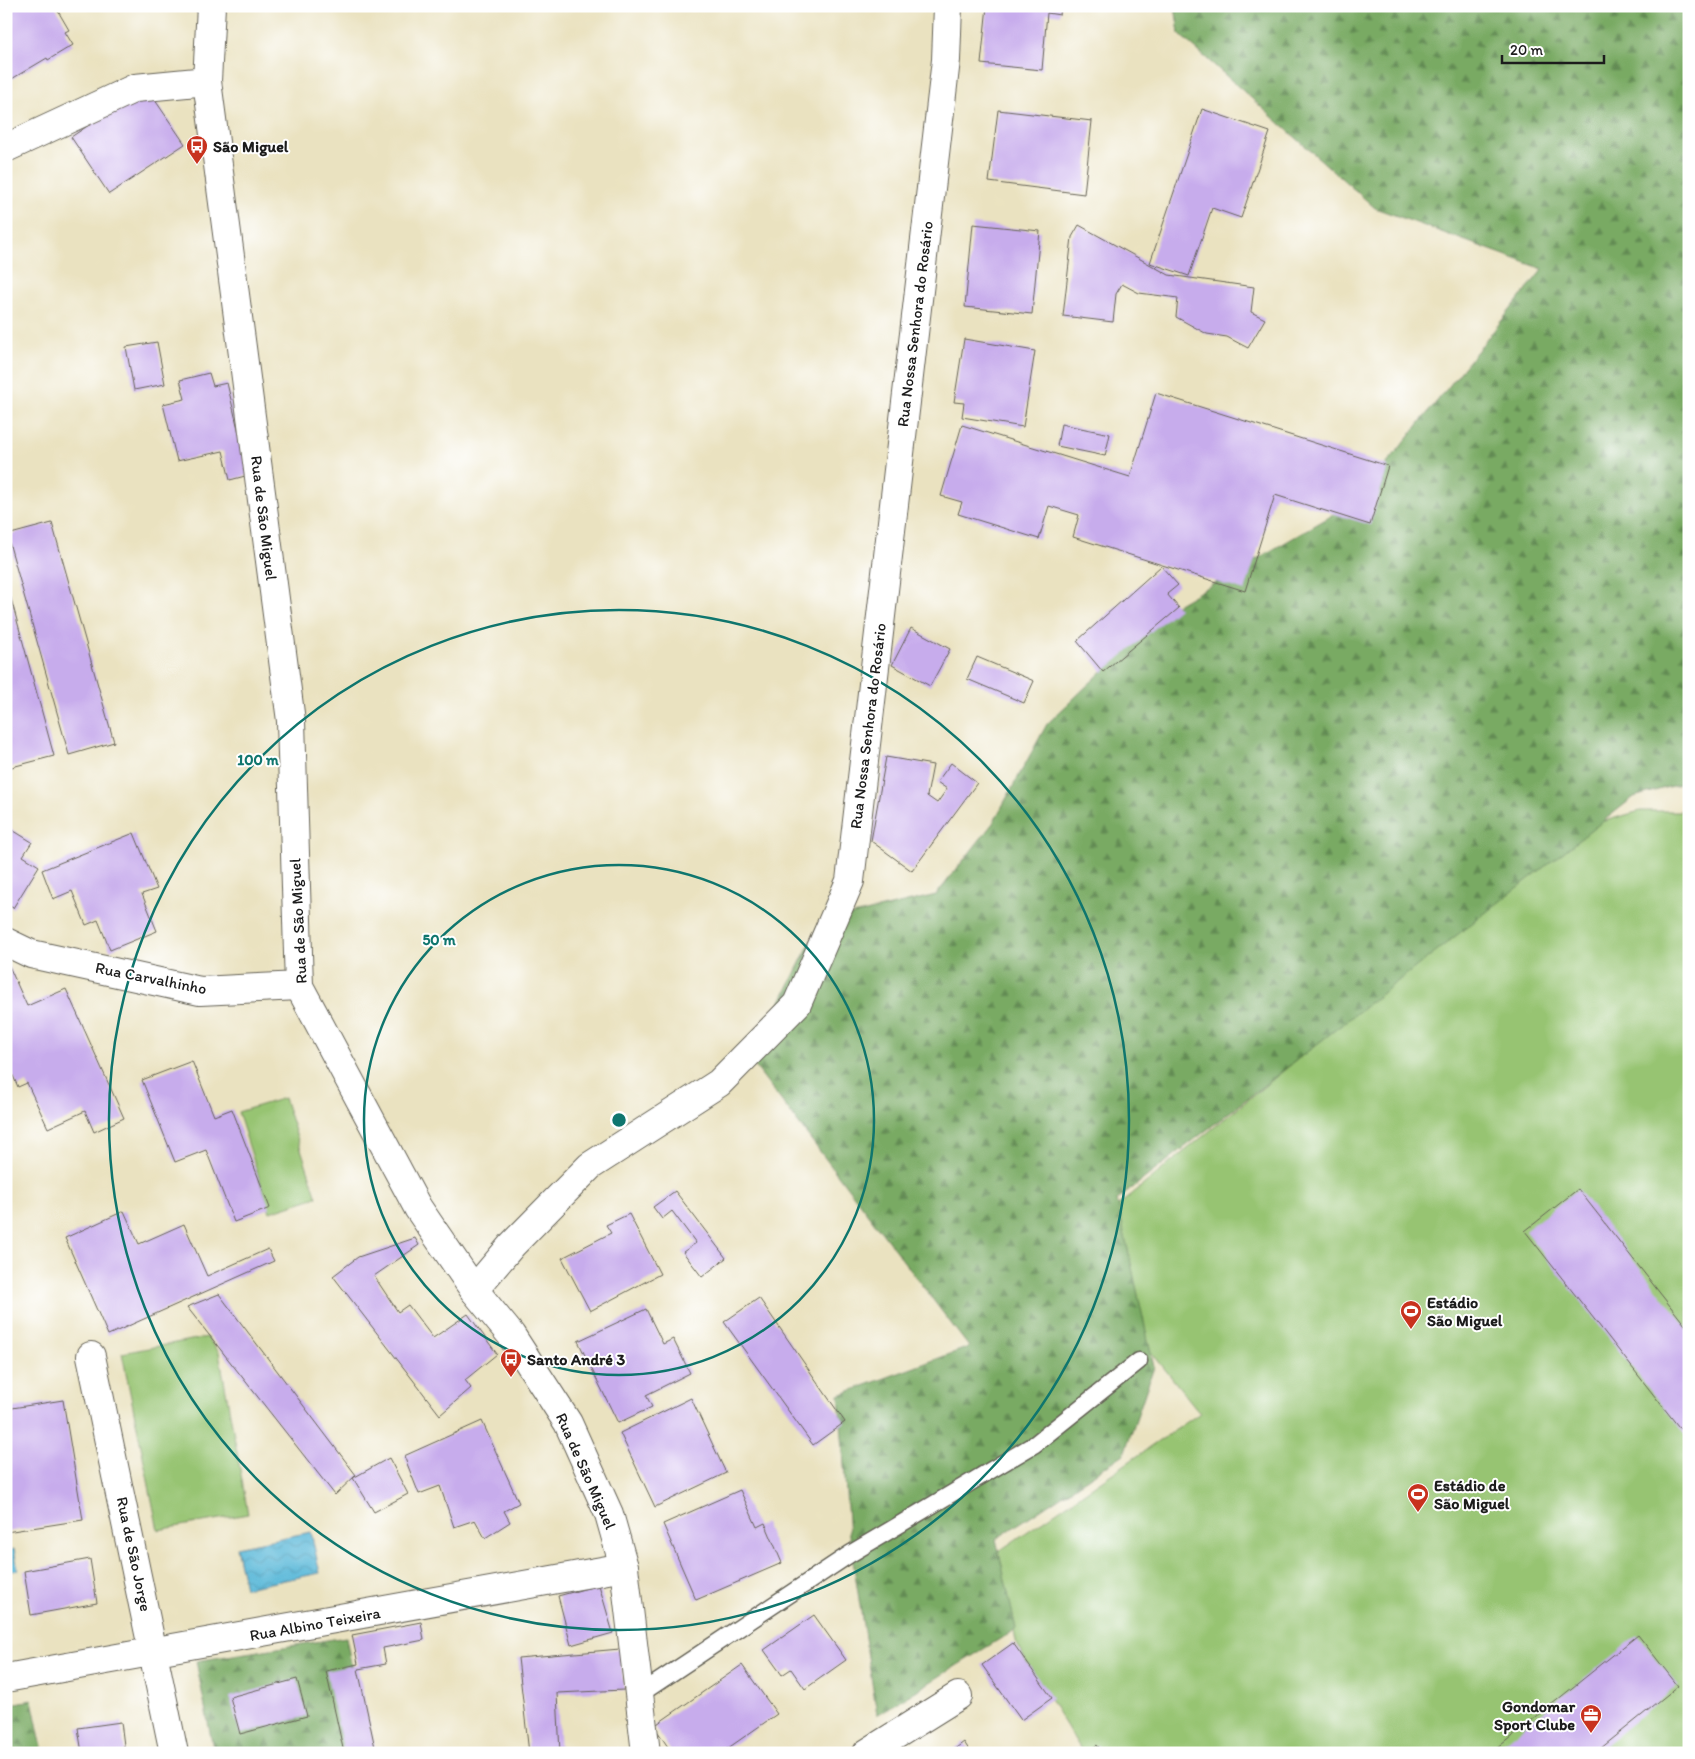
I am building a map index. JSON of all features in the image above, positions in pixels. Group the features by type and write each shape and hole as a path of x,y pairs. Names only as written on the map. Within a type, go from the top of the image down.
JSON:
{"street":[{"name":"Rua de São Miguel","path":"211,6 207,81 291,721 299,986 418,1208 474,1290 511,1335 568,1423 609,1514 624,1567 646,1753"},
{"name":"Rua Nossa Senhora do Rosário","path":"474,1290 512,1245 590,1166 719,1083 797,1004 850,880 946,60 948,6"},
{"path":"6,148 135,88 207,81"},
{"name":"Rua Carvalhinho","path":"6,942 31,954 200,991 299,986"},
{"name":"Rua de São Jorge","path":"91,1356 155,1653 174,1753"},
{"name":"Rua Albino Teixeira","path":"6,1678 155,1653 624,1567"},
{"path":"867,1753 958,1696"}],"lane":[{"path":"640,1694 850,1554 1035,1444 1139,1361"}],"green space":[{"path":"1175,6 1689,8 1689,781 1634,797 1117,1200 1154,1367 1124,1454 996,1539 1016,1629 877,1715 849,1535 839,1395 969,1347 751,1061 820,923 936,895 993,823 1047,724 1163,613 1357,501 1543,269 1375,208 1179,34"},
{"name":"Estádio São Miguel","path":"1640,811 1689,811 1689,1753 1083,1753 1017,1646 999,1551 1200,1413 1067,1247 1583,827"},
{"path":"284,1098 317,1197 270,1212 238,1112"},
{"path":"207,1337 219,1352 248,1514 158,1530 122,1353"},
{"path":"346,1637 368,1753 214,1753 196,1661"},
{"path":"32,1700 43,1753 6,1753 6,1705"}],"water":[{"path":"311,1532 320,1573 245,1588 236,1547"},
{"path":"14,1549 18,1570 6,1572 6,1551"}],"building":[{"path":"6,6 55,6 69,30 65,32 73,45 10,80 6,73"},
{"path":"987,6 1061,6 1060,15 1047,13 1042,70 981,64"},
{"path":"146,87 185,144 109,194 71,137"},
{"path":"1202,109 1270,132 1241,218 1212,208 1189,276 1150,263"},
{"path":"998,110 1092,121 1084,194 989,182"},
{"path":"973,224 1040,231 1032,314 965,307"},
{"path":"1079,225 1169,275 1254,287 1251,312 1265,319 1248,348 1227,337 1207,334 1176,317 1178,298 1139,293 1122,284 1116,294 1113,322 1063,316 1072,237"},
{"path":"964,339 1035,351 1023,427 962,417 964,403 954,402"},
{"path":"157,342 165,384 134,390 126,347"},
{"path":"209,373 213,386 227,383 249,475 230,480 223,451 177,461 163,404 185,399 180,380"},
{"path":"1156,393 1388,466 1370,525 1275,495 1245,591 1073,537 1079,515 1049,506 1039,539 958,514 962,502 941,496 962,425 1130,477"},
{"path":"1061,424 1110,434 1105,456 1057,446"},
{"path":"52,523 114,742 69,755 7,535"},
{"path":"1161,566 1178,585 1167,594 1179,608 1103,672 1077,641"},
{"path":"7,584 54,756 8,768 6,762"},
{"path":"911,628 950,649 930,686 892,665"},
{"path":"977,657 1034,681 1024,703 967,679"},
{"path":"886,757 933,765 927,796 937,803 947,789 937,782 951,763 977,783 912,871 871,841"},
{"path":"6,826 32,842 23,856 39,866 13,908 6,904"},
{"path":"134,833 157,889 142,894 157,931 110,950 98,920 86,925 72,891 53,899 42,870"},
{"path":"9,966 27,1006 66,989 124,1118 94,1132 85,1111 48,1128 27,1083 18,1087 6,1060 6,967"},
{"path":"192,1061 214,1116 232,1109 270,1208 234,1222 206,1150 175,1162 142,1080"},
{"path":"1578,1189 1689,1330 1689,1440 1525,1231"},
{"path":"675,1191 726,1258 702,1277 683,1252 696,1243 672,1211 662,1219 653,1207"},
{"path":"124,1211 139,1244 184,1224 207,1276 268,1249 274,1261 108,1335 65,1238"},
{"path":"629,1214 660,1274 590,1311 562,1258 611,1233 606,1225"},
{"path":"415,1238 419,1245 374,1276 398,1312 408,1305 433,1338 468,1314 497,1354 465,1380 471,1388 440,1415 333,1276 358,1257"},
{"path":"219,1294 356,1475 335,1495 187,1307"},
{"path":"759,1298 845,1422 813,1445 724,1322"},
{"path":"646,1309 663,1344 673,1339 690,1373 646,1395 652,1407 618,1423 578,1341"},
{"path":"691,1398 726,1473 655,1507 620,1433"},
{"path":"63,1400 83,1520 6,1532 6,1409"},
{"path":"482,1421 519,1503 504,1511 510,1522 485,1538 475,1520 454,1527 440,1486 419,1494 404,1456"},
{"path":"389,1458 408,1494 374,1512 353,1478"},
{"path":"740,1490 757,1527 765,1523 782,1563 696,1600 663,1524"},
{"path":"90,1559 97,1603 31,1615 24,1571"},
{"path":"599,1585 613,1633 571,1645 558,1596"},
{"path":"814,1615 846,1660 805,1689 791,1669 782,1675 764,1650"},
{"path":"421,1622 424,1640 383,1648 386,1664 358,1669 376,1752 344,1753 326,1671 358,1664 352,1635"},
{"path":"1638,1635 1678,1686 1595,1753 1491,1753"},
{"path":"1013,1643 1052,1698 1021,1720 982,1665"},
{"path":"620,1649 624,1690 557,1693 560,1753 529,1753 518,1658"},
{"path":"742,1665 777,1714 721,1753 672,1753 654,1726"},
{"path":"297,1679 307,1716 240,1734 230,1697"},
{"path":"121,1722 125,1753 82,1753 78,1728"},
{"path":"964,1742 971,1753 949,1753"},
{"path":"1097,1745 1102,1753 1087,1753"},
{"path":"1116,1748 1120,1753 1110,1753"}],"place":[{"name":"São Miguel","path":"197,165"},
{"name":"Estádio São Miguel","path":"1411,1330"},
{"name":"Santo André 3","path":"511,1378"},
{"name":"Estádio de São Miguel","path":"1418,1513"},
{"name":"Gondomar Sport Clube","path":"1591,1734"}]}
